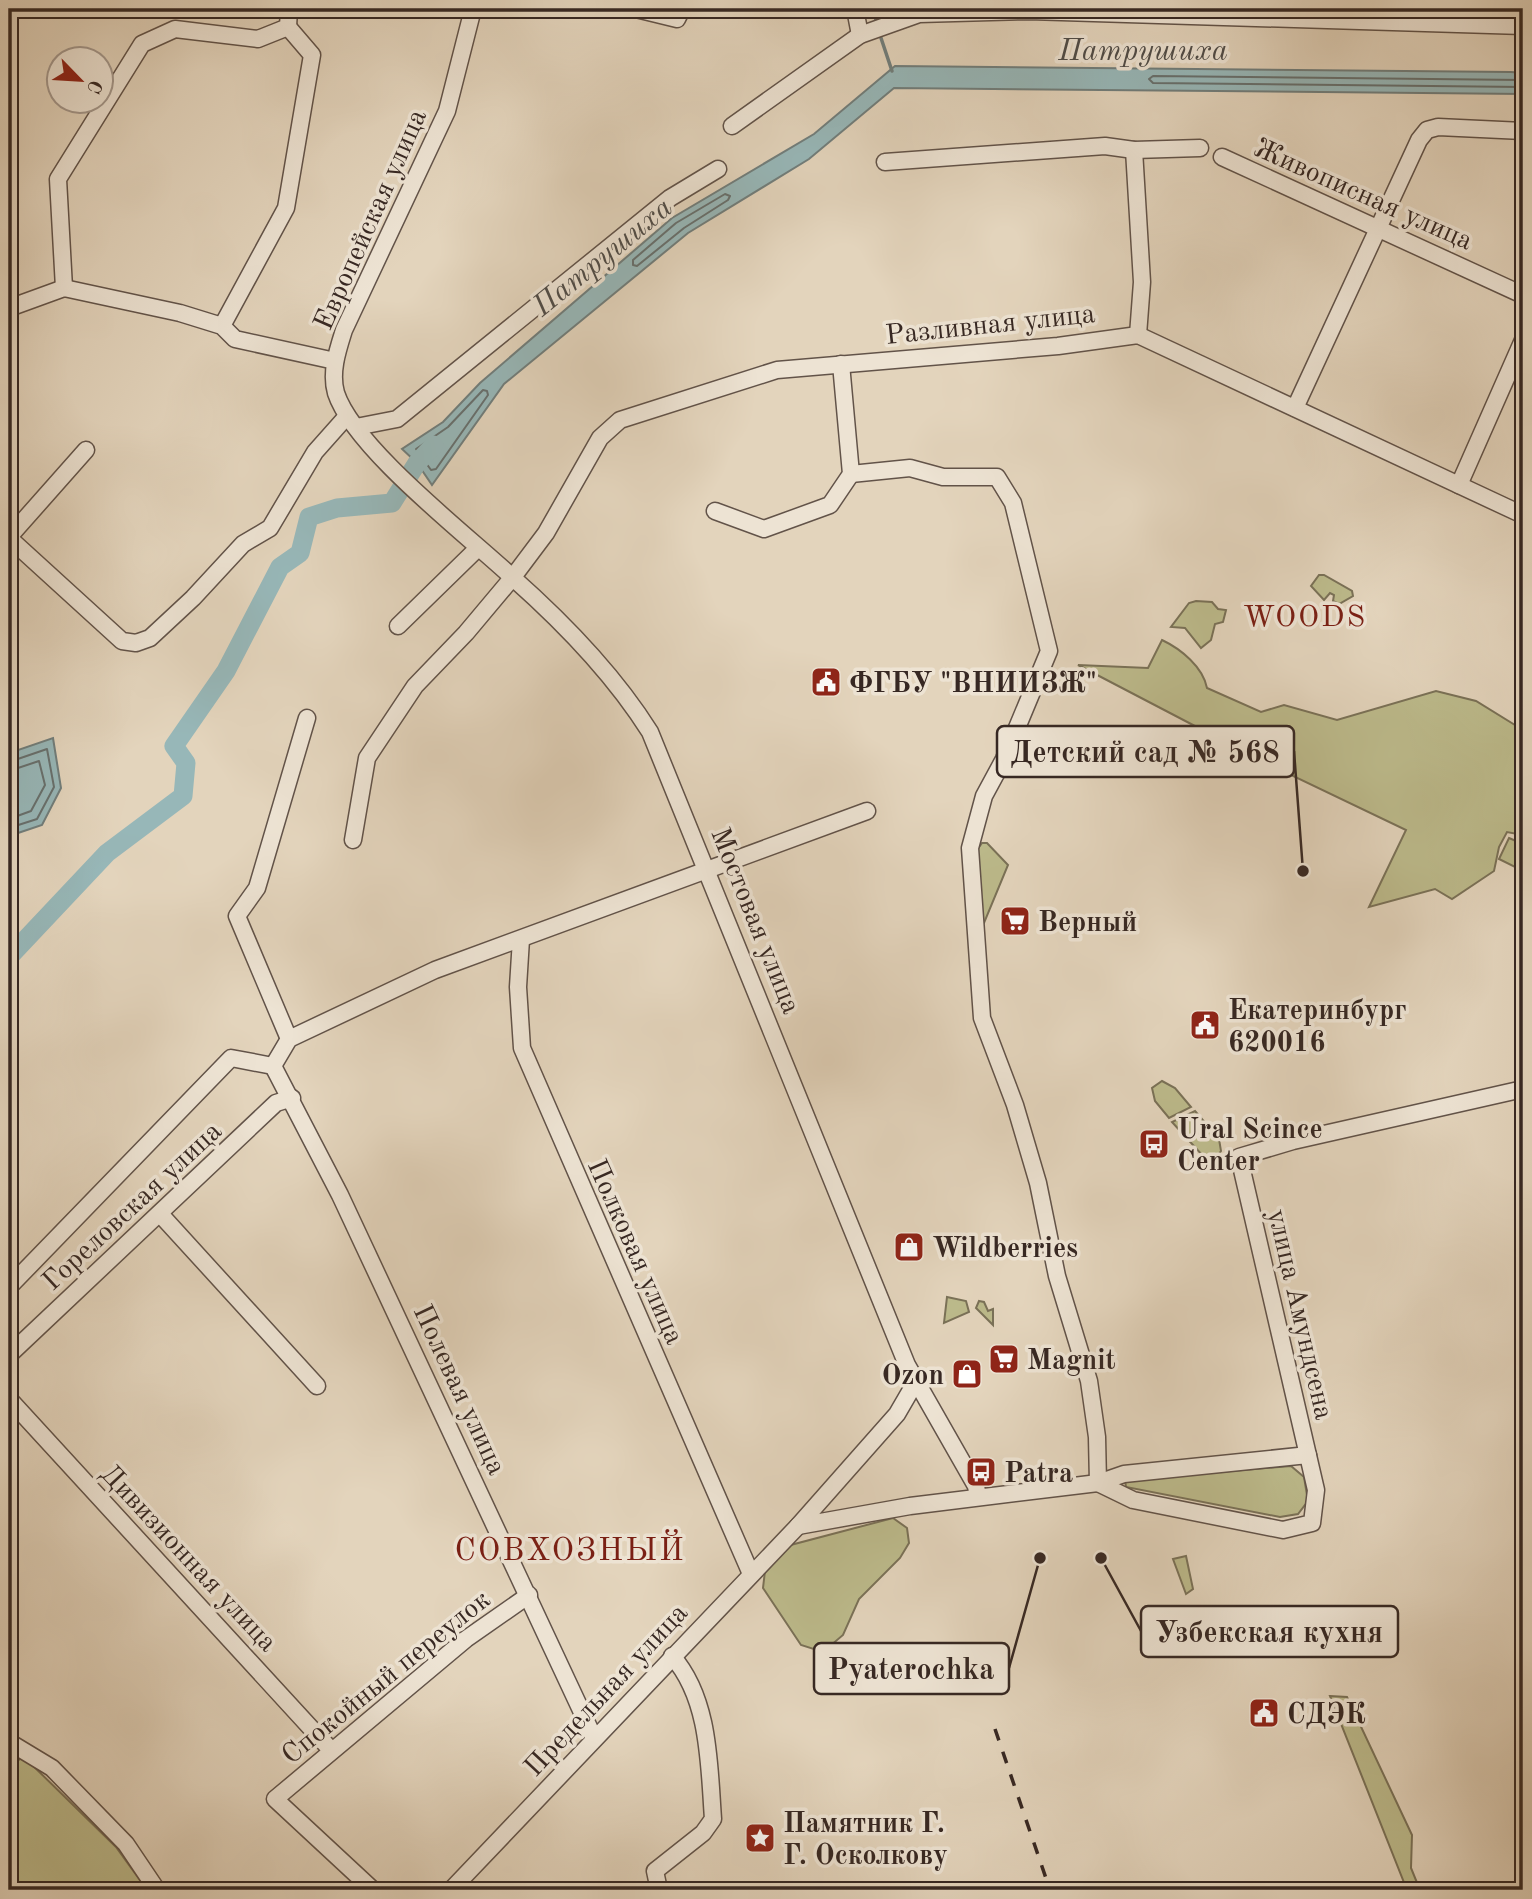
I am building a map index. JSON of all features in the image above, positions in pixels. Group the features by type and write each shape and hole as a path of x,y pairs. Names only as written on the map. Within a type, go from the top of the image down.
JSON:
{"street":[{"path":"222,326 286,208 312,54 288,27 289,9"},
{"name":"Европейская улица","path":"368,443 351,422 335,391 335,361 360,292 447,111 473,9"},
{"path":"636,9 677,19 682,9"},
{"path":"855,9 860,35"},
{"path":"732,126 860,35 919,14 1029,11 1523,26"},
{"path":"64,288 58,178 142,44 175,29 258,39 288,27"},
{"path":"1295,408 1419,140 1427,130 1438,127 1523,131"},
{"path":"885,162 1105,146 1134,150 1200,148"},
{"path":"1134,150 1142,282 1138,335"},
{"name":"Живописная улица","path":"1222,157 1523,295"},
{"path":"86,450 9,537 122,640 136,643 150,638 193,598 243,544 270,528 316,452 351,422 397,419 670,198 718,169"},
{"path":"9,309 64,288 180,313 222,326 235,339 335,361"},
{"name":"Разливная улица","path":"353,840 367,758 415,686 466,633 546,533 600,438 620,420 777,370 1058,346 1138,335 1523,515"},
{"path":"1459,485 1523,341"},
{"path":"715,511 764,529 831,505 851,474 841,364"},
{"name":"Мостовая улица","path":"368,443 478,548 513,577 624,691 650,732 915,1383 976,1486 978,1497"},
{"path":"851,474 910,468 943,477 997,477 1013,503 1049,651 1004,759 984,796 970,848 982,1018 1015,1105 1038,1183 1057,1276 1089,1381 1097,1437 1098,1483"},
{"path":"398,626 478,548"},
{"path":"289,1039 237,916 257,888 307,718"},
{"path":"9,1287 231,1058 273,1066 289,1039 435,970 867,811"},
{"name":"Полковая улица","path":"521,939 518,987 522,1048 751,1574"},
{"name":"Полевая улица","path":"273,1066 292,1098 529,1595 594,1738"},
{"name":"улица Амундсена","path":"1098,1483 1133,1500 1283,1530 1312,1522 1316,1490 1239,1157 1293,1141 1523,1089"},
{"name":"Гореловская улица","path":"9,1355 161,1215 276,1103 292,1098"},
{"path":"161,1215 317,1386"},
{"name":"Предельная улица","path":"451,1890 798,1526 897,1414 915,1383"},
{"name":"Дивизионная улица","path":"9,1399 331,1750"},
{"path":"798,1526 978,1497 1098,1483 1124,1474 1308,1455"},
{"name":"Спокойный переулок","path":"373,1890 275,1799 466,1639 529,1595"},
{"path":"659,1890 655,1871 703,1833 713,1819 701,1710 683,1668 672,1656"},
{"path":"9,1742 47,1764 80,1796 127,1844 157,1890"}],"shaded area":[{"path":"1319,575 1324,575 1352,591 1353,596 1339,604 1333,601 1334,595 1330,593 1324,600 1311,586"},
{"path":"1212,602 1218,609 1226,610 1223,622 1215,624 1211,640 1201,648 1185,628 1171,627 1189,603"},
{"path":"1162,640 1190,660 1201,673 1207,688 1261,712 1284,705 1337,720 1436,691 1476,701 1523,730 1523,835 1507,832 1499,847 1494,871 1452,899 1435,889 1369,907 1406,830 1262,761 1078,665 1148,668"},
{"path":"1509,838 1523,844 1523,871 1499,859"},
{"path":"982,843 987,843 1008,865 984,923 981,924 977,850"},
{"path":"1162,1081 1175,1088 1191,1107 1169,1118 1155,1101 1152,1088"},
{"path":"1195,1111 1219,1139 1221,1151 1218,1155 1203,1156 1172,1122"},
{"path":"947,1297 966,1301 969,1312 944,1323"},
{"path":"979,1301 984,1302 988,1311 993,1309 993,1325 976,1308"},
{"path":"1291,1466 1304,1477 1308,1501 1298,1514 1280,1517 1126,1487 1125,1480"},
{"path":"893,1518 907,1528 909,1543 900,1558 859,1599 843,1635 823,1652 801,1645 763,1588 765,1571 787,1546"},
{"path":"1186,1556 1193,1589 1186,1594 1173,1559"},
{"path":"1330,1696 1347,1697 1412,1835 1411,1868 1420,1890 1407,1890"},
{"path":"23,1756 116,1847 147,1890 9,1890 9,1769"}],"water":[{"path":"895,66 1511,72 1523,73 1523,94 894,88 809,159 688,233 504,384 432,485 417,463 402,449 443,422 480,383 672,218 814,134"},
{"path":"53,738 61,788 42,825 9,836 9,758 15,751"}],"waterway":[{"path":"873,9 877,24"},
{"path":"880,35 892,71"},
{"name":"Патрушиха","path":"9,957 107,853 183,796 186,763 174,746 226,671 280,567 300,553 309,517 337,508 392,503 417,463 434,445"}],"railway":[{"path":"995,1729 1050,1890"}],"place":[{"name":"ФГБУ \"ВНИИЗЖ\"","path":"826,682"},
{"name":"Детский сад № 568","path":"1303,871"},
{"name":"Верный","path":"1015,921"},
{"name":"Екатеринбург 620016","path":"1205,1025"},
{"name":"Ural Scince Center","path":"1154,1144"},
{"name":"Wildberries","path":"909,1247"},
{"name":"Magnit","path":"1004,1359"},
{"name":"Ozon","path":"967,1374"},
{"name":"Patra","path":"981,1472"},
{"name":"Pyaterochka","path":"1040,1558"},
{"name":"Узбекская кухня","path":"1101,1558"},
{"name":"СДЭК","path":"1264,1713"},
{"name":"Памятник Г. Г. Осколкову","path":"760,1838"}],"district":[{"name":"WOODS","path":"1305,616"},
{"name":"СОВХОЗНЫЙ","path":"570,1549"}]}
